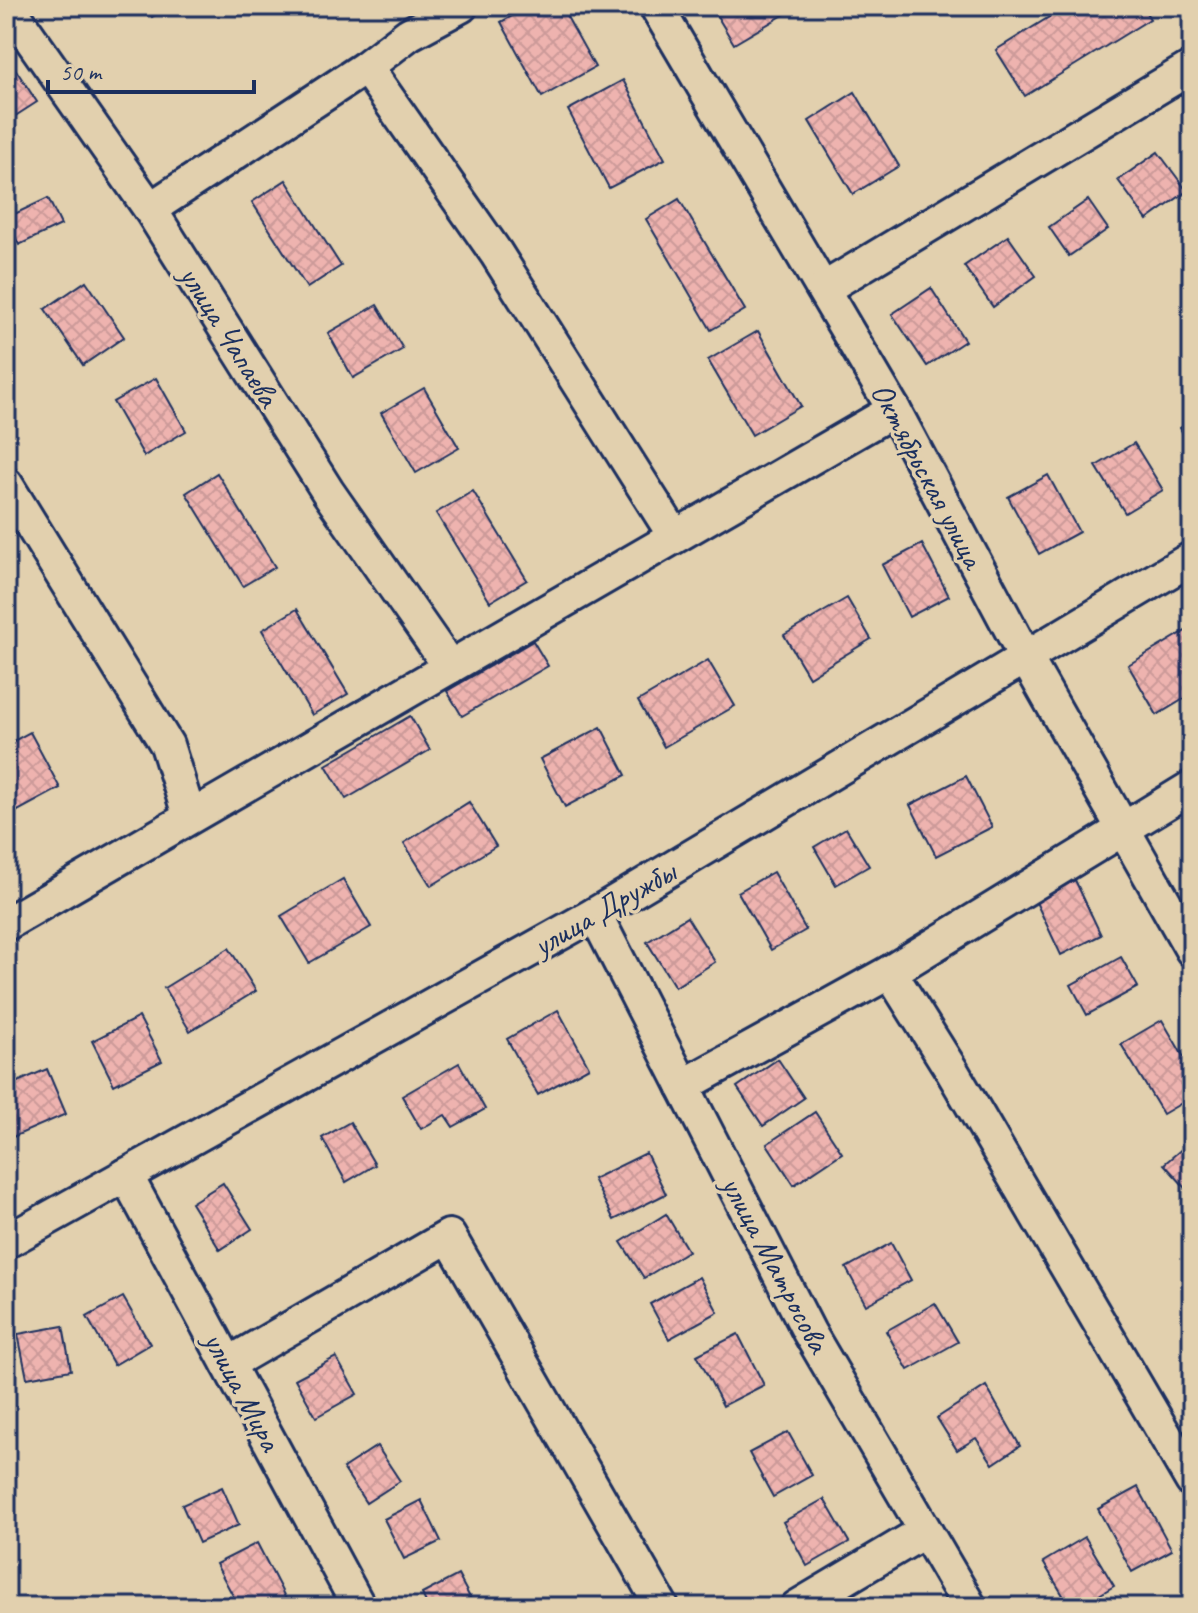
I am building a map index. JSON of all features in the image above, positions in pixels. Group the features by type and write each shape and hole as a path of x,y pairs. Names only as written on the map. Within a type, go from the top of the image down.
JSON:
{"street":[{"name":"улица Чапаева","path":"8,6 150,209 328,492 450,667"},
{"path":"150,209 366,67 409,34 461,6"},
{"name":"Октябрьская улица","path":"656,6 825,288 1026,658 1192,950"},
{"path":"366,67 496,253 674,535"},
{"path":"825,288 1192,67"},
{"path":"6,924 189,815 894,410"},
{"path":"6,484 167,745 189,815"},
{"name":"улица Дружбы","path":"6,1242 595,914 1192,558"},
{"path":"683,1086 890,972 1192,787"},
{"name":"улица Матросова","path":"595,914 809,1332 970,1607"},
{"path":"890,972 952,1071 1192,1481"},
{"name":"улица Мира","path":"126,1175 359,1607"},
{"path":"228,1364 449,1236 662,1607"},
{"path":"797,1607 925,1531"}],"building":[{"path":"145,6 170,6 152,17"},
{"path":"530,6 561,6 595,67 542,97 501,22"},
{"path":"711,6 794,6 795,8 734,44"},
{"path":"1067,6 1142,6 1150,19 1025,96 996,50"},
{"path":"16,70 37,102 6,122 6,76"},
{"path":"623,80 665,159 609,188 568,110"},
{"path":"855,92 899,166 853,194 809,121"},
{"path":"1158,152 1187,191 1147,220 1118,180"},
{"path":"286,180 341,266 307,288 252,202"},
{"path":"48,198 61,225 19,245 6,218"},
{"path":"679,199 745,310 711,330 646,219"},
{"path":"1088,200 1108,229 1069,256 1049,227"},
{"path":"1008,236 1036,276 993,307 964,266"},
{"path":"86,281 124,337 83,365 45,309"},
{"path":"931,288 965,341 927,366 892,314"},
{"path":"377,305 403,349 353,378 328,333"},
{"path":"758,331 801,406 752,435 708,360"},
{"path":"156,378 186,431 144,456 113,402"},
{"path":"424,388 459,448 416,473 381,413"},
{"path":"1192,421 1192,451 1180,428"},
{"path":"1134,443 1163,490 1125,513 1096,466"},
{"path":"217,473 275,567 243,586 186,493"},
{"path":"1048,475 1079,532 1039,554 1008,497"},
{"path":"473,491 527,580 490,602 436,513"},
{"path":"922,544 949,596 909,617 882,565"},
{"path":"847,598 871,639 809,677 784,635"},
{"path":"297,609 348,694 312,715 262,630"},
{"path":"1189,629 1192,694 1157,715 1128,665"},
{"path":"533,641 548,666 462,716 447,691"},
{"path":"708,660 735,706 664,747 638,701"},
{"path":"410,716 430,750 346,799 326,765"},
{"path":"601,727 626,775 565,807 540,759"},
{"path":"30,732 60,788 16,812 6,794 6,745"},
{"path":"966,776 992,827 936,856 910,805"},
{"path":"469,802 496,846 431,886 404,843"},
{"path":"846,828 869,866 836,885 814,847"},
{"path":"773,872 806,930 771,950 738,892"},
{"path":"343,879 371,927 309,963 281,916"},
{"path":"1075,880 1101,935 1061,955 1035,900"},
{"path":"687,917 715,962 675,987 647,942"},
{"path":"229,948 256,991 190,1031 164,988"},
{"path":"1121,957 1138,987 1087,1015 1071,985"},
{"path":"558,1010 589,1067 538,1095 507,1039"},
{"path":"139,1017 162,1061 114,1085 92,1041"},
{"path":"1162,1020 1192,1071 1192,1097 1163,1114 1121,1044"},
{"path":"778,1059 804,1098 763,1126 737,1087"},
{"path":"459,1063 485,1109 453,1127 445,1115 421,1129 402,1096"},
{"path":"47,1069 66,1114 6,1140 6,1087"},
{"path":"815,1112 842,1153 794,1185 767,1144"},
{"path":"350,1122 375,1165 346,1182 322,1138"},
{"path":"1192,1142 1192,1195 1164,1164"},
{"path":"646,1153 666,1194 614,1220 593,1179"},
{"path":"223,1183 252,1229 220,1250 191,1203"},
{"path":"666,1214 688,1251 644,1278 621,1242"},
{"path":"891,1243 911,1280 866,1305 846,1268"},
{"path":"699,1277 718,1312 669,1339 650,1304"},
{"path":"123,1297 150,1344 114,1365 87,1317"},
{"path":"935,1303 958,1342 908,1370 886,1331"},
{"path":"63,1326 71,1370 27,1378 18,1334"},
{"path":"738,1334 764,1385 723,1406 697,1355"},
{"path":"336,1357 357,1394 316,1417 295,1379"},
{"path":"986,1386 1020,1446 993,1464 976,1438 957,1450 937,1418"},
{"path":"788,1432 812,1475 773,1497 749,1453"},
{"path":"377,1446 400,1481 366,1503 343,1468"},
{"path":"222,1487 239,1525 199,1543 182,1505"},
{"path":"1138,1487 1172,1550 1132,1572 1098,1509"},
{"path":"824,1499 849,1542 807,1566 783,1522"},
{"path":"421,1500 441,1541 404,1559 384,1519"},
{"path":"1085,1537 1114,1586 1079,1607 1070,1607 1043,1562"},
{"path":"257,1543 286,1599 270,1607 239,1607 216,1564"},
{"path":"458,1575 475,1607 428,1607 422,1594"}]}
